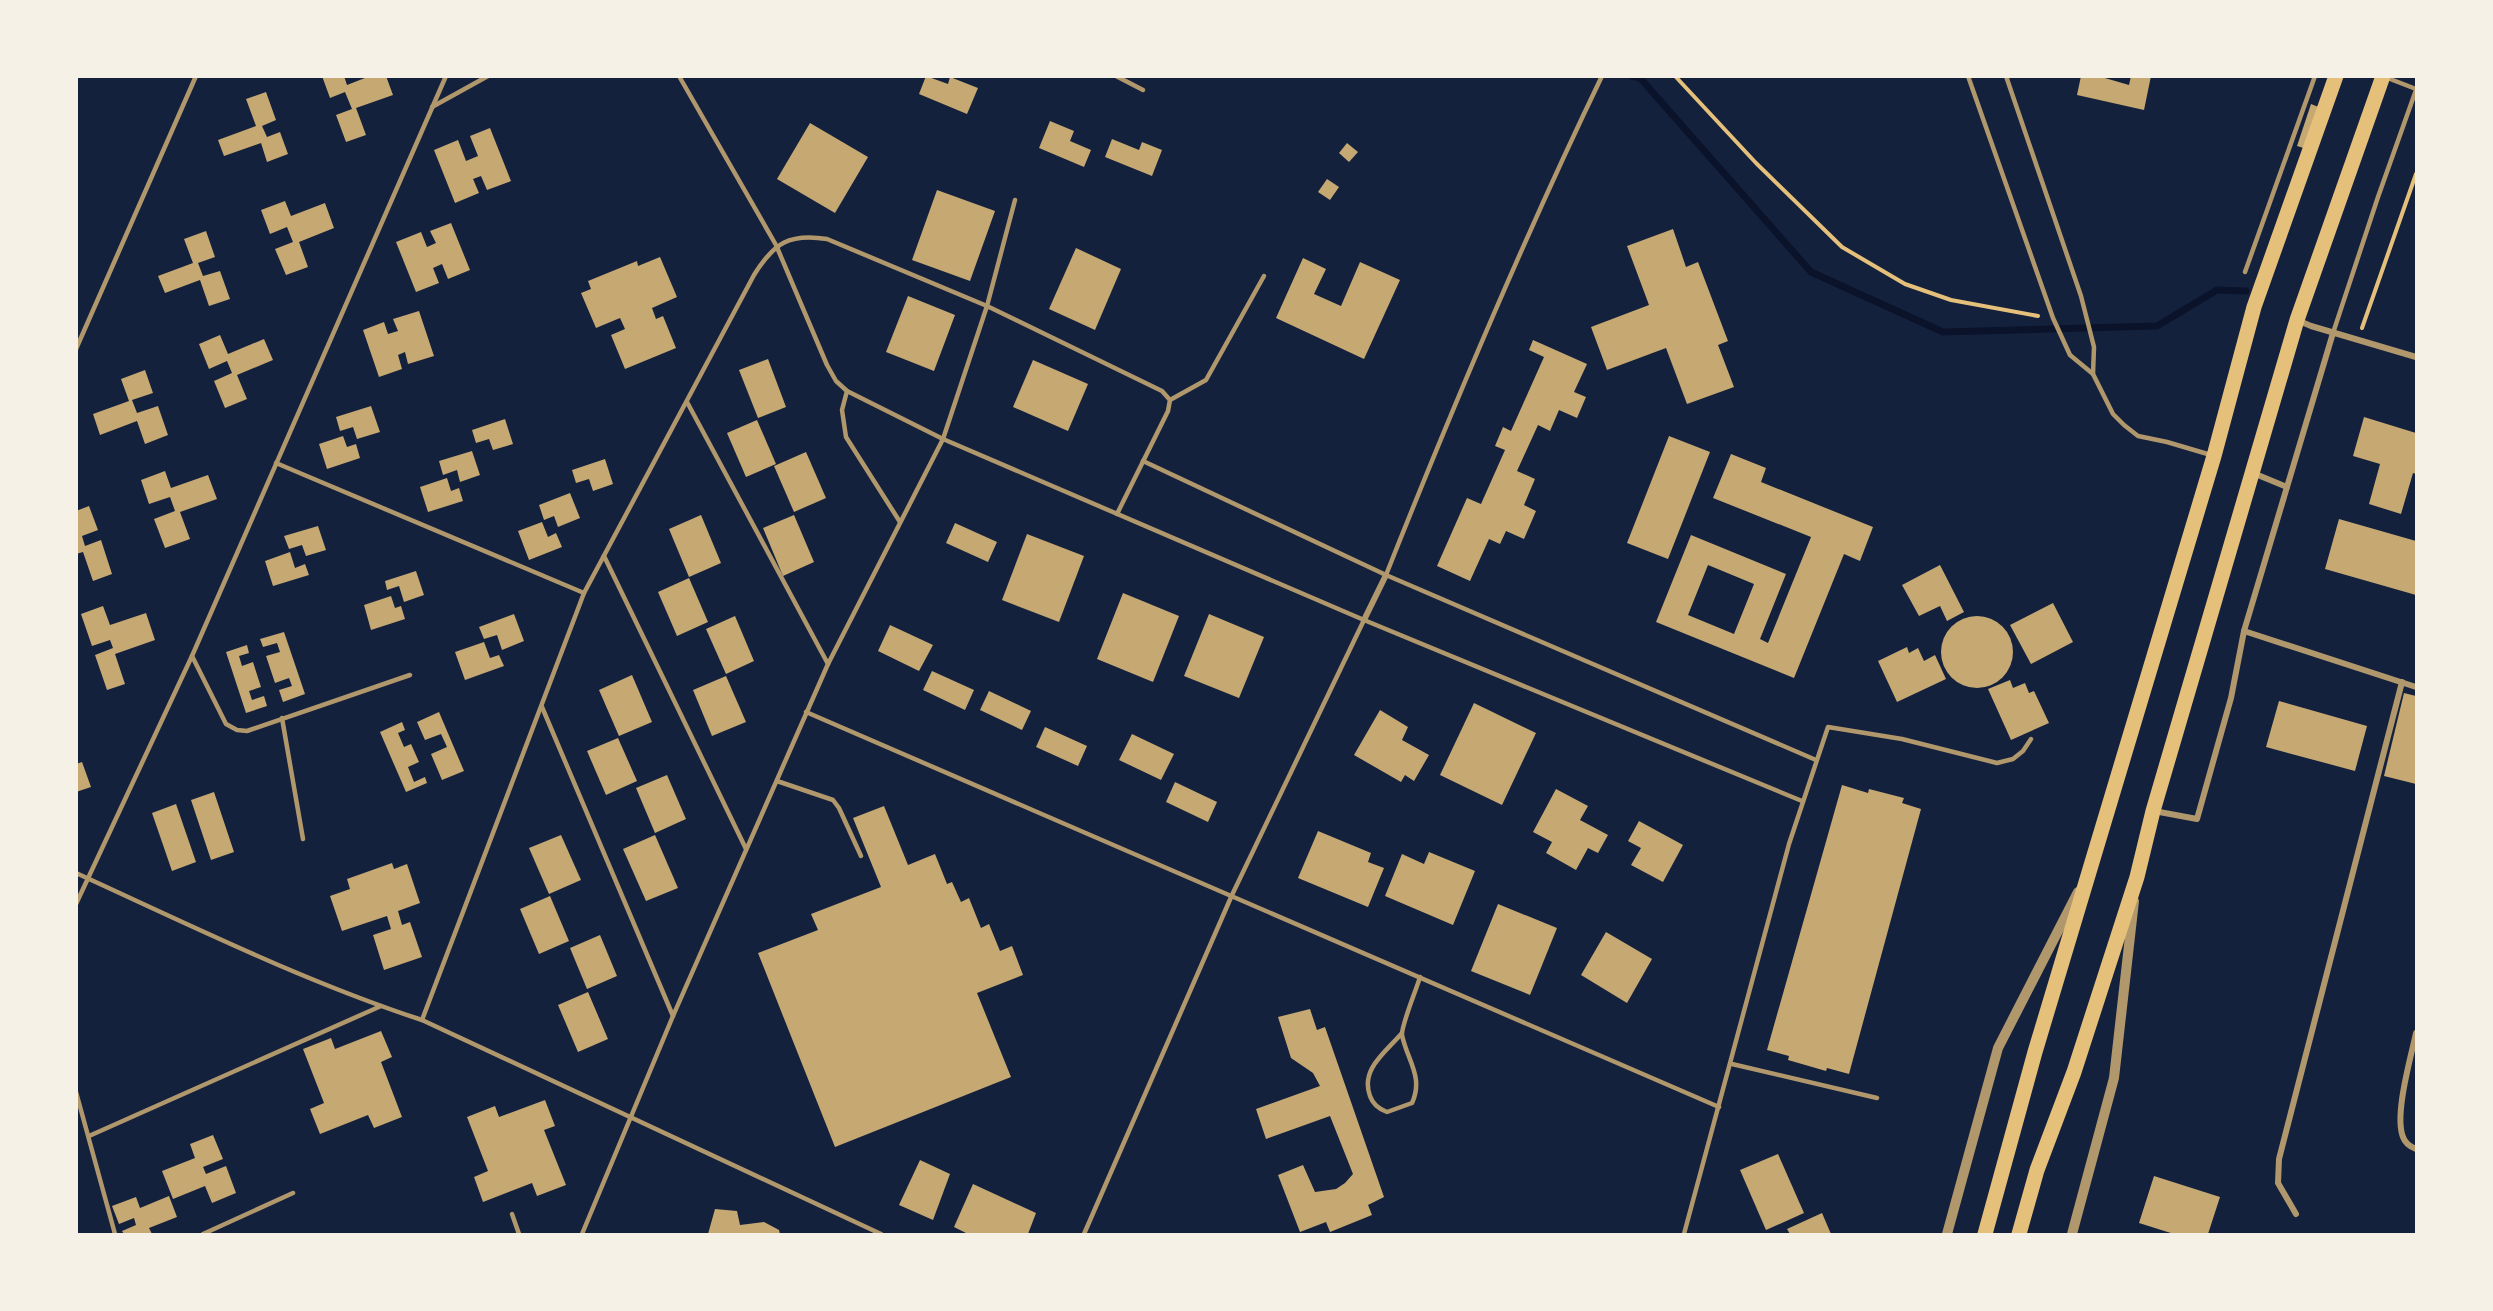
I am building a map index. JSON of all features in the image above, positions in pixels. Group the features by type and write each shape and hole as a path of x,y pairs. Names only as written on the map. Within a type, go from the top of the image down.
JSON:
{"main road":[{"path":"1986,1234 2035,1052 2214,456 2254,307 2336,76"},
{"path":"2019,1234 2037,1170 2074,1072 2137,877 2153,811 2297,320 2383,76"}],"street":[{"path":"2297,320 2416,357"},
{"path":"2153,811 2197,819 2231,698 2244,631 2333,333"},
{"path":"2253,473 2287,487"},
{"path":"1364,620 1386,575"},
{"path":"2244,631 2416,687"},
{"path":"2296,1214 2278,1184 2279,1159 2402,682"},
{"path":"1947,1234 1998,1048 2095,858"},
{"path":"2072,1234 2114,1078 2137,877"},
{"path":"2416,1033 2400,1120 2403,1137 2416,1149"}],"lane":[{"path":"76,349 196,76"},
{"path":"76,904 192,656 446,76"},
{"path":"432,107 488,76"},
{"path":"679,76 776,245 827,365 836,381 847,391 943,439 1117,514 1364,620 1802,801"},
{"path":"1116,76 1143,90"},
{"path":"1968,76 2053,319 2070,355 2092,374 2114,414 2138,436 2214,456"},
{"path":"2006,76 2086,317 2094,347 2092,374"},
{"path":"2245,273 2315,76"},
{"path":"2333,333 2416,89 2383,76"},
{"path":"1386,575 1454,403 1520,250 1601,79"},
{"path":"582,1234 806,712 828,664 943,439 987,306 1015,200"},
{"path":"422,1020 584,593 754,275 776,245 811,236 827,239 987,306 1134,375 1162,391 1170,400"},
{"path":"1170,400 1206,380 1264,276"},
{"path":"847,391 842,410 846,436 900,522"},
{"path":"1117,514 1168,411 1170,400"},
{"path":"687,402 828,664"},
{"path":"1143,461 1386,575 1816,760"},
{"path":"276,464 584,593"},
{"path":"603,556 746,849"},
{"path":"1084,1234 1232,895 1364,620"},
{"path":"192,656 226,724 237,730 247,731 410,675"},
{"path":"542,707 674,1016"},
{"path":"806,712 1719,1107"},
{"path":"282,718 303,840"},
{"path":"1684,1234 1802,801 1828,727 1902,739 1997,763 2013,759 2023,751 2031,739"},
{"path":"777,781 833,800 861,856"},
{"path":"76,873 196,929 381,1006 422,1020 880,1234"},
{"path":"1402,1033 1417,1077 1417,1092 1412,1103 1387,1112 1379,1109 1372,1101 1367,1089 1367,1077 1372,1067 1402,1033 1420,976"},
{"path":"88,1136 381,1006"},
{"path":"1732,1064 1877,1098"},
{"path":"76,1092 115,1234"},
{"path":"203,1234 293,1193"},
{"path":"512,1214 519,1234"}],"path":[{"path":"1675,76 1756,163 1842,247 1905,284 1951,300 2053,319"},
{"path":"2358,340 2416,174"}],"building":[{"path":"322,76 344,76 347,85 370,76 386,76 393,95 356,108 366,135 346,142 336,115 352,109 345,92 330,98"},
{"path":"926,76 948,84 950,77 978,88 967,114 919,94"},
{"path":"2081,76 2098,76 2129,85 2131,76 2151,76 2144,110 2077,95"},
{"path":"266,92 276,120 262,126 267,137 280,132 288,154 267,162 261,143 224,156 218,140 256,126 246,99"},
{"path":"2311,104 2321,108 2307,149 2297,146"},
{"path":"1050,121 1074,131 1070,141 1091,150 1084,167 1039,148"},
{"path":"810,123 868,157 835,213 777,179"},
{"path":"490,128 511,181 487,190 481,176 473,179 479,193 455,203 434,150 458,140 466,161 478,156 470,136"},
{"path":"1112,139 1139,150 1142,142 1162,150 1152,176 1105,157"},
{"path":"1347,143 1358,152 1349,162 1339,153"},
{"path":"1327,179 1339,187 1330,200 1318,192"},
{"path":"937,190 995,211 970,281 912,260"},
{"path":"285,201 291,216 325,203 334,228 299,242 308,267 286,275 275,249 293,242 287,227 270,234 261,210"},
{"path":"451,223 470,270 448,279 442,264 433,268 439,283 416,292 396,242 421,232 427,247 436,243 430,231"},
{"path":"1673,229 1686,267 1698,262 1728,341 1718,345 1734,387 1687,404 1666,348 1607,370 1591,327 1649,305 1627,246"},
{"path":"206,231 215,257 198,263 203,276 220,271 230,299 209,306 200,280 165,293 158,276 193,263 184,239"},
{"path":"1076,248 1121,269 1095,330 1049,309"},
{"path":"660,257 677,297 652,308 656,319 663,316 676,348 625,369 611,335 625,329 620,318 596,328 581,293 591,289 588,281 637,261 638,266"},
{"path":"1303,258 1326,269 1314,294 1341,306 1360,262 1400,280 1364,359 1276,318"},
{"path":"908,296 955,315 934,371 886,352"},
{"path":"419,311 434,356 408,364 405,352 398,355 402,369 379,377 363,330 384,322 388,334 398,331 393,319"},
{"path":"220,335 228,354 264,339 273,360 237,375 247,399 225,408 214,381 232,373 227,361 209,369 199,344"},
{"path":"1533,340 1587,364 1574,392 1586,397 1577,418 1559,410 1550,431 1538,425 1517,471 1535,479 1524,505 1536,511 1524,539 1506,531 1500,544 1489,539 1470,581 1437,566 1467,498 1481,504 1505,450 1495,446 1503,427 1511,431 1544,357 1529,350"},
{"path":"768,359 786,407 758,418 739,370"},
{"path":"1033,360 1088,384 1068,431 1013,407"},
{"path":"145,370 153,393 132,400 137,413 158,406 168,435 145,444 137,421 100,435 93,414 129,401 121,379"},
{"path":"371,406 380,432 357,439 353,427 340,431 336,417"},
{"path":"2364,417 2416,433 2416,474 2413,473 2401,514 2369,504 2380,464 2353,456"},
{"path":"505,419 513,444 493,450 489,439 476,443 472,430"},
{"path":"757,420 776,464 746,477 727,433"},
{"path":"343,436 347,447 356,444 360,458 327,469 319,444"},
{"path":"1669,436 1710,452 1668,559 1627,543"},
{"path":"472,451 480,475 460,482 457,470 443,475 439,461"},
{"path":"806,452 826,498 794,512 774,466"},
{"path":"1731,454 1766,468 1761,482 1873,527 1860,561 1844,554 1794,678 1656,622 1691,535 1786,574 1760,639 1768,643 1811,537 1713,498","holes":["1708,565 1754,584 1734,634 1688,615"]},
{"path":"605,459 613,484 593,491 589,479 576,483 572,470"},
{"path":"165,471 171,488 208,475 217,499 180,512 190,539 165,548 154,519 175,511 170,497 149,504 141,480"},
{"path":"447,478 451,491 459,488 463,501 428,512 420,487"},
{"path":"570,493 580,518 558,527 554,516 544,520 539,505"},
{"path":"89,506 98,530 82,536 85,546 101,540 112,574 93,581 83,552 76,554 76,511"},
{"path":"701,515 721,563 689,577 669,529"},
{"path":"794,515 814,562 783,576 763,528"},
{"path":"2339,519 2416,541 2416,595 2325,569"},
{"path":"542,522 548,537 556,533 562,547 529,560 518,531"},
{"path":"955,523 997,542 988,562 946,543"},
{"path":"318,526 326,550 306,556 302,545 289,549 284,536"},
{"path":"1027,534 1084,556 1059,622 1002,600"},
{"path":"290,552 295,568 305,564 309,575 273,586 265,561"},
{"path":"1940,565 1964,612 1947,621 1940,606 1919,616 1902,585"},
{"path":"416,571 424,595 404,602 399,586 387,590 385,581"},
{"path":"689,578 708,622 677,636 658,592"},
{"path":"1123,593 1179,616 1153,682 1097,659"},
{"path":"391,596 395,608 401,606 405,619 371,630 364,605"},
{"path":"2053,603 2073,642 2031,664 2010,625"},
{"path":"103,606 110,625 146,613 155,640 115,654 125,684 107,690 95,655 113,648 110,640 92,646 81,614"},
{"path":"514,614 524,641 502,650 497,635 484,639 479,627"},
{"path":"1209,614 1264,637 1239,698 1184,676"},
{"path":"735,616 754,661 726,674 706,629"},
{"path":"1977,616 1997,622 2007,632 2013,652 2007,672 1997,682 1977,688 1957,682 1947,672 1941,652 1947,632 1957,622"},
{"path":"890,625 933,645 919,671 878,651"},
{"path":"284,632 305,694 283,702 279,690 292,686 289,678 275,683 266,656 280,652 277,643 263,647 260,639"},
{"path":"484,642 490,658 499,655 504,666 465,680 455,652"},
{"path":"247,645 249,653 239,656 242,666 253,662 261,687 249,691 252,700 264,696 267,706 246,713 226,652"},
{"path":"1907,647 1909,653 1918,648 1924,661 1935,655 1946,679 1897,702 1878,661"},
{"path":"932,671 974,690 965,710 923,690"},
{"path":"632,675 652,722 619,736 599,690"},
{"path":"726,676 746,722 712,736 693,690"},
{"path":"2010,680 2013,688 2025,683 2029,693 2034,691 2049,723 2011,740 1988,689"},
{"path":"989,691 1031,711 1022,730 980,710"},
{"path":"2404,693 2416,696 2416,784 2384,776"},
{"path":"2279,701 2367,726 2355,771 2266,747"},
{"path":"1474,703 1536,733 1502,805 1440,775"},
{"path":"1380,710 1408,727 1402,740 1429,755 1414,781 1405,775 1401,782 1354,755"},
{"path":"439,712 464,771 442,780 431,754 447,747 441,734 425,740 417,722"},
{"path":"402,722 405,730 398,733 404,747 411,744 419,762 408,767 414,782 425,777 427,783 406,792 380,732"},
{"path":"1045,727 1087,746 1078,766 1036,747"},
{"path":"1132,734 1174,754 1161,780 1119,760"},
{"path":"618,738 637,781 606,795 587,751"},
{"path":"82,762 91,787 76,792 76,764"},
{"path":"667,775 686,819 655,833 636,788"},
{"path":"1175,782 1217,802 1208,822 1166,802"},
{"path":"1842,785 1868,793 1869,789 1904,798 1902,803 1921,809 1849,1074 1827,1068 1826,1071 1788,1060 1789,1056 1767,1050"},
{"path":"1556,789 1588,806 1580,820 1608,835 1598,853 1588,848 1576,870 1546,853 1552,842 1533,832"},
{"path":"214,792 234,852 211,860 191,800"},
{"path":"176,804 196,862 172,871 152,813"},
{"path":"884,806 908,865 935,854 947,884 952,882 961,902 969,898 981,928 989,924 1000,951 1012,946 1023,975 977,993 1011,1077 835,1147 758,953 818,930 811,914 881,887 853,818"},
{"path":"1639,821 1683,845 1663,882 1631,865 1641,848 1628,841"},
{"path":"1318,831 1371,853 1368,862 1384,868 1368,907 1298,878"},
{"path":"561,835 581,880 549,894 529,848"},
{"path":"655,835 678,888 646,901 623,849"},
{"path":"1429,852 1475,871 1453,925 1385,896 1402,854 1424,864"},
{"path":"392,863 394,869 407,864 420,903 398,911 402,925 410,922 422,957 384,970 373,935 391,929 387,916 342,931 330,896 350,889 347,879"},
{"path":"550,896 569,941 539,954 520,909"},
{"path":"1498,904 1557,928 1530,995 1471,971"},
{"path":"1606,932 1652,959 1627,1003 1581,975"},
{"path":"600,935 617,976 587,989 570,948"},
{"path":"588,992 608,1039 578,1052 558,1005"},
{"path":"1310,1009 1317,1030 1325,1027 1384,1197 1368,1205 1372,1215 1330,1232 1326,1222 1300,1232 1278,1175 1303,1165 1315,1192 1336,1189 1353,1174 1330,1116 1266,1139 1256,1109 1320,1086 1313,1073 1291,1058 1278,1017"},
{"path":"381,1031 392,1057 381,1062 402,1117 374,1128 368,1115 320,1134 310,1109 324,1103 303,1049 331,1038 335,1049"},
{"path":"545,1100 555,1126 544,1130 566,1185 537,1196 532,1183 483,1202 474,1177 488,1171 467,1117 495,1106 499,1117"},
{"path":"213,1135 223,1159 203,1167 206,1174 226,1166 236,1193 212,1203 205,1186 173,1199 162,1171 195,1158 190,1144"},
{"path":"1778,1154 1804,1213 1766,1230 1740,1170"},
{"path":"920,1160 950,1174 933,1220 899,1205"},
{"path":"2154,1176 2220,1197 2208,1234 2174,1234 2139,1223"},
{"path":"973,1184 1036,1213 1028,1234 968,1234 954,1227"},
{"path":"169,1196 177,1217 149,1228 152,1234 124,1234 122,1231 136,1225 134,1218 119,1224 112,1206 136,1197 140,1208"},
{"path":"715,1209 737,1211 740,1225 764,1222 779,1230 780,1234 708,1234"},
{"path":"1822,1213 1831,1234 1790,1234 1787,1229"}],"waterway":[{"path":"1632,76 1640,78 1811,272 1943,332 2157,326 2217,290 2246,291"}]}
